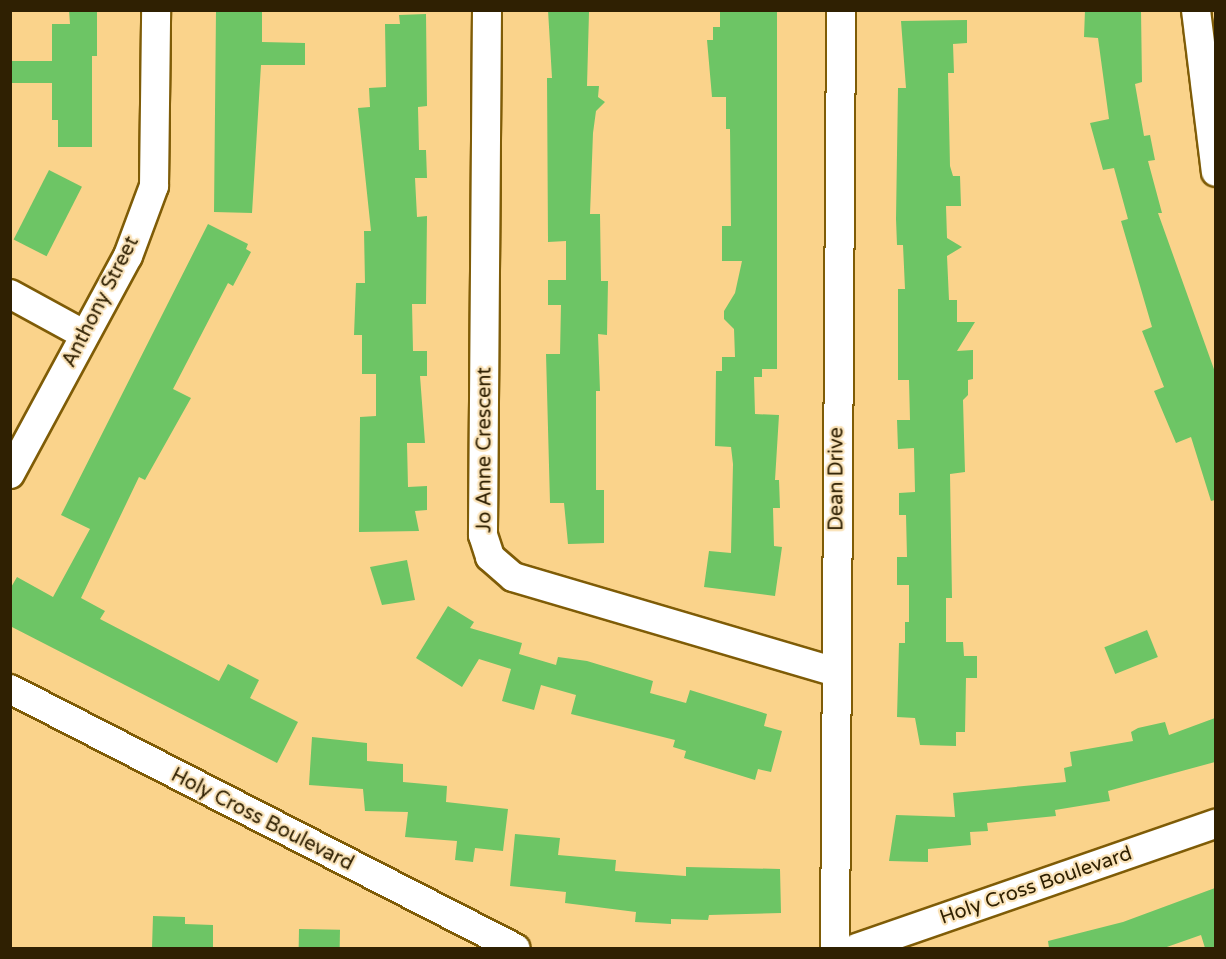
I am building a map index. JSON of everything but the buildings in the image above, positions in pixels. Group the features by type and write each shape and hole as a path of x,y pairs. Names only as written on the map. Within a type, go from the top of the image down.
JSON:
{"street":[{"name":"Anthony Street","path":"10,474 129,256 154,186 156,10"},
{"name":"Jo Anne Crescent","path":"487,10 483,535 490,557 513,578 836,672"},
{"name":"Dean Drive","path":"835,948 841,10"},
{"path":"1196,10 1215,172"},
{"path":"10,294 85,335"},
{"name":"Holy Cross Boulevard","path":"10,689 515,948"},
{"name":"Holy Cross Boulevard","path":"856,948 1215,824"}]}
